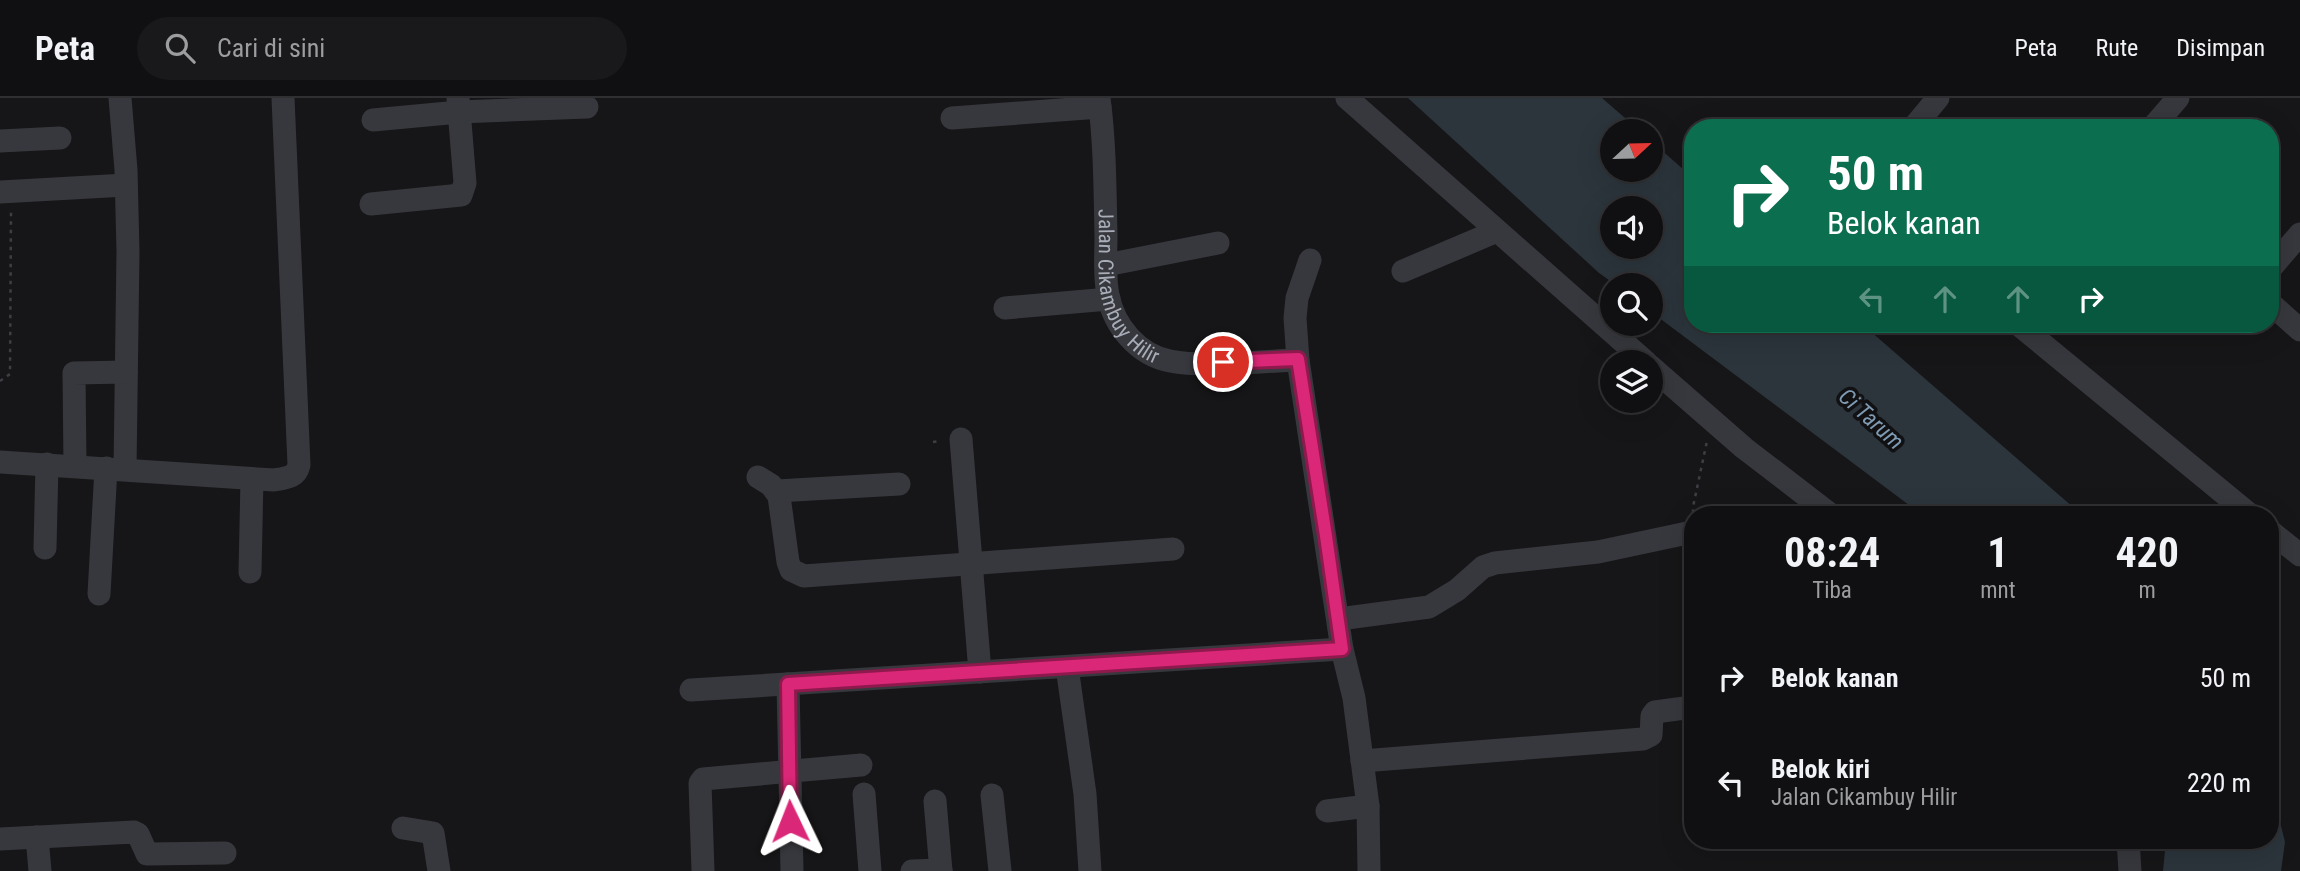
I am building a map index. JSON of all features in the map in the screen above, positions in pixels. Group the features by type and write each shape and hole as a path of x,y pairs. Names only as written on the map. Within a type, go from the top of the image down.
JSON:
{"street":[{"path":"99,594 126,372 126,185 120,98"},
{"path":"0,462 274,480 293,476 298,472 283,98"},
{"path":"1347,98 1632,350"},
{"path":"1920,119 1938,98"},
{"path":"2160,119 2178,98"},
{"path":"952,118 1100,103"},
{"name":"Jalan Cikambuy Hilir","path":"1100,103 1109,299 1120,326 1148,353 1159,358 1181,362 1298,359"},
{"path":"373,121 458,105 587,107"},
{"path":"371,204 461,195 465,183 458,105"},
{"path":"0,141 60,138"},
{"path":"6,191 126,185"},
{"path":"1404,271 1497,231"},
{"path":"2279,258 2300,234"},
{"path":"1106,265 1218,243"},
{"path":"1310,260 1297,298 1294,318 1342,649 1354,698 1368,806 1369,871"},
{"path":"1005,308 1109,299"},
{"path":"2279,311 2300,330"},
{"path":"2029,333 2239,506"},
{"path":"75,466 74,373 126,372"},
{"path":"1663,377 1744,448 1820,506"},
{"path":"961,439 980,672"},
{"path":"45,548 47,464"},
{"path":"250,572 252,479"},
{"path":"899,484 767,484 785,524 788,562 792,570 804,576 1173,549"},
{"path":"1339,619 1429,607 1457,590 1483,567 1495,563 1598,552 1684,534"},
{"path":"2279,538 2300,555"},
{"path":"691,690 1342,649"},
{"path":"1067,667 1085,794 1090,871"},
{"path":"788,684 792,871"},
{"path":"1362,761 1643,739 1651,735 1652,716 1655,712 1684,708"},
{"path":"703,871 700,783 703,779 860,765"},
{"path":"864,794 870,871"},
{"path":"992,796 1000,871"},
{"path":"912,871 941,870 935,801"},
{"path":"1327,810 1368,806"},
{"path":"403,828 433,832 439,871"},
{"path":"0,839 134,832 138,834 144,861"},
{"path":"37,837 40,871"},
{"path":"2129,849 2130,871"},
{"path":"144,861 149,854 225,853"}],"path":[{"path":"0,381 10,373 6,191"},
{"path":"1693,506 1716,424"}],"water":[{"name":"Ci Tarum","path":"1408,98 1602,98 1626,119 1600,119 1600,182 1663,182 1663,151 1684,170 1684,333 1872,333 2072,506 1910,506 1663,321 1663,273 1600,274"},
{"path":"2279,818 2285,842 2281,871 2163,871 2165,849 2279,849"}],"route":[{"path":"790,821 788,684 1342,649 1298,359 1223,362"}]}
